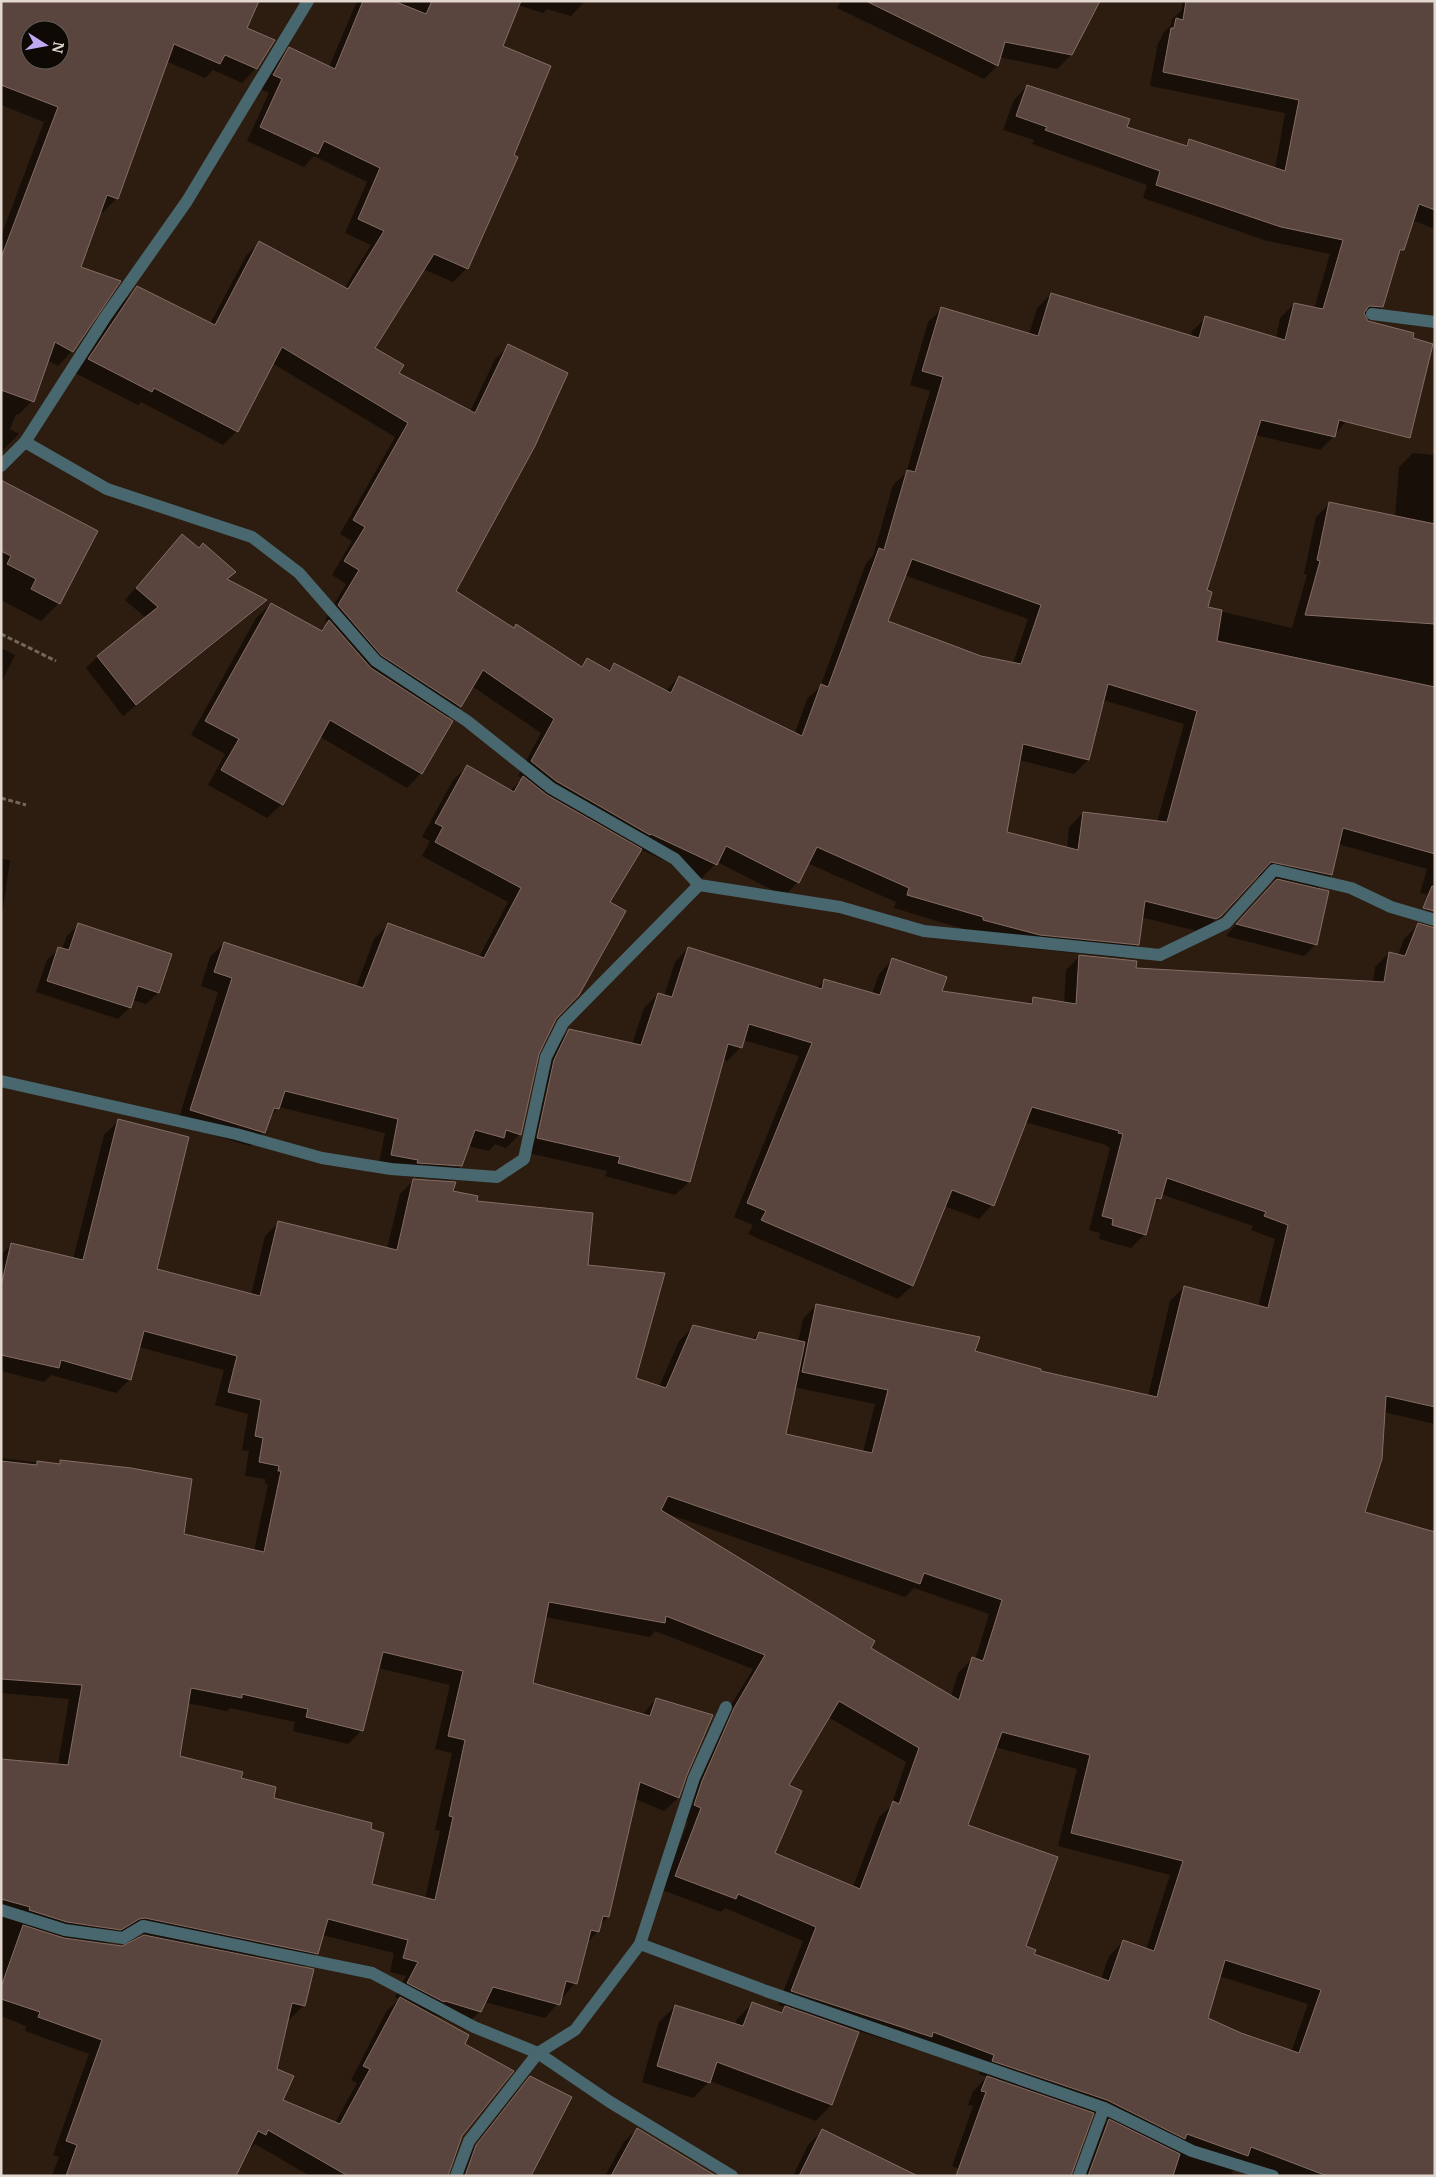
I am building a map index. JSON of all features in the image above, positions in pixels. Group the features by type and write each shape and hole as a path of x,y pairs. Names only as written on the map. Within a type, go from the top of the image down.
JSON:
{"street":[{"path":"1,466 25,442 106,316 188,201 308,1"},
{"path":"1372,314 1435,322"},
{"path":"25,442 106,489 252,537 298,573 376,660 467,720 551,788 675,859 700,885 840,907 924,931 1160,955 1226,923 1274,870 1351,888 1391,907 1435,920"},
{"path":"1,1080 236,1134 322,1158 391,1169 497,1176 524,1159 546,1057 563,1023 700,885"},
{"path":"456,2176 469,2142 538,2053 574,2030 640,1944 694,1778 726,1707"},
{"path":"1,1910 65,1930 123,1938 143,1926 372,1973 474,2028 538,2053 610,2102 732,2176"},
{"path":"640,1944 766,1991 1104,2108 1192,2151 1273,2176"},
{"path":"1079,2176 1104,2108"}],"path":[{"path":"1,634 56,661"},
{"path":"1,798 26,805"}],"building":[{"path":"1,1 259,1 247,28 275,40 257,69 225,55 220,64 174,44 118,199 107,195 81,267 121,281 73,352 55,342 34,402 1,390 1,258 58,107 1,85"},
{"path":"363,1 394,1 426,14 432,1 521,1 503,46 551,66 514,155 518,157 468,269 434,254 375,348 404,365 399,373 475,413 508,344 568,373 535,446 456,591 514,628 516,624 582,667 587,658 610,671 614,663 671,693 679,676 802,736 821,684 828,687 879,548 884,550 907,470 915,472 943,377 922,371 941,307 1038,336 1051,293 1199,338 1205,316 1285,340 1294,303 1323,309 1343,240 1281,227 1156,185 1160,171 1045,130 1047,127 1016,116 1027,85 1130,119 1127,127 1187,146 1189,139 1285,171 1299,100 1163,72 1171,28 1174,28 1176,18 1183,20 1186,1 1435,1 1435,210 1419,204 1404,250 1400,250 1383,307 1369,306 1364,313 1368,321 1414,333 1413,338 1433,344 1410,438 1339,420 1335,437 1261,420 1207,590 1212,592 1208,607 1222,610 1217,641 1435,687 1435,854 1343,828 1332,875 1271,862 1221,916 1216,919 1145,901 1139,945 1040,935 983,920 983,917 907,895 909,888 817,847 799,883 726,846 717,865 650,835 556,781 531,761 554,719 483,670 461,707 381,655 338,605 359,570 344,561 365,527 353,520 408,423 282,347 238,432 154,388 152,392 88,359 137,286 215,325 259,241 348,289 384,231 358,219 380,168 324,141 318,154 260,127 282,79 273,75 289,47 335,69","holes":["912,559 1041,605 1021,664 981,656 888,621","1108,684 1197,711 1167,822 1083,812 1078,850 1007,832 1023,744 1089,760"]},
{"path":"866,1 1100,1 1072,55 1005,42 998,66"},
{"path":"1,480 98,531 60,604 31,589 36,579 7,564 11,556 1,551"},
{"path":"1329,502 1435,524 1435,624 1305,615 1320,561 1317,560"},
{"path":"182,534 199,548 203,543 236,572 227,579 267,600 136,705 97,656 158,607 136,588"},
{"path":"271,603 322,631 329,620 371,668 453,721 422,774 330,720 283,805 221,770 239,739 205,721"},
{"path":"467,765 514,792 523,776 547,795 642,849 610,902 626,911 579,995 556,1019 539,1054 521,1135 506,1130 504,1138 475,1130 462,1166 417,1163 418,1160 391,1155 398,1119 285,1091 279,1109 274,1108 265,1133 190,1110 232,978 214,972 224,942 363,988 388,923 484,958 521,888 435,842 443,827 435,823"},
{"path":"1277,879 1329,891 1317,945 1236,924"},
{"path":"1432,886 1435,887 1435,911 1423,908"},
{"path":"78,923 172,954 159,993 138,986 131,1008 47,981 58,947 69,950"},
{"path":"1418,923 1435,928 1435,1407 1386,1396 1382,1459 1365,1512 1435,1532 1435,2176 1327,2176 1251,2147 1248,2156 1187,2134 1185,2139 1107,2100 992,2061 994,2055 933,2032 932,2037 791,1991 816,1927 738,1894 736,1899 675,1876 701,1808 694,1805 702,1781 734,1708 765,1655 666,1616 665,1623 549,1602 533,1683 650,1716 656,1698 713,1715 679,1798 640,1782 609,1917 603,1916 599,1932 591,1930 577,1984 566,1981 560,2005 493,1987 481,2012 444,2002 407,1983 418,1962 403,1958 408,1940 328,1919 318,1954 145,1918 139,1919 121,1930 67,1922 29,1910 30,1907 1,1899 1,1759 68,1765 82,1685 1,1679 1,1461 37,1465 37,1461 60,1464 60,1460 131,1468 192,1479 184,1534 264,1552 281,1471 278,1471 279,1466 259,1462 263,1438 255,1436 261,1400 228,1392 237,1356 144,1331 131,1380 61,1360 59,1368 1,1355 1,1286 11,1243 83,1260 118,1119 189,1137 157,1269 260,1296 278,1221 397,1250 413,1179 456,1182 453,1191 478,1196 477,1201 593,1213 588,1265 665,1273 636,1378 666,1388 693,1325 756,1340 759,1332 805,1342 786,1434 872,1453 888,1390 802,1372 816,1304 980,1337 975,1351 1041,1369 1041,1371 1157,1397 1184,1286 1268,1308 1288,1225 1264,1216 1266,1212 1167,1178 1161,1199 1156,1198 1146,1235 1112,1225 1113,1219 1102,1216 1123,1134 1118,1133 1119,1131 1032,1107 994,1206 952,1190 913,1286 761,1220 766,1211 747,1203 812,1043 749,1024 742,1048 728,1044 690,1182 618,1163 620,1157 537,1138 554,1060 569,1029 641,1045 658,993 672,997 688,947 822,989 824,979 880,995 892,958 947,977 942,991 1032,1004 1033,997 1076,1004 1079,955 1137,961 1136,968 1384,982 1389,952 1405,956","holes":["668,1496 920,1584 924,1573 1002,1600 983,1661 972,1657 959,1700 871,1648 875,1641 661,1510","383,1652 463,1671 448,1736 465,1740 449,1816 453,1817 435,1900 372,1884 384,1833 371,1829 372,1823 274,1798 276,1787 241,1778 243,1772 180,1756 191,1688 242,1698 242,1694 308,1709 306,1717 363,1731","839,1701 919,1748 899,1804 893,1801 860,1889 775,1853 802,1791 789,1785","1002,1732 1090,1755 1071,1833 1183,1861 1154,1951 1123,1940 1109,1981 1034,1954 1036,1950 1026,1946 1058,1857 968,1825","1225,1960 1321,1990 1299,2053 1241,2033 1208,2018"]},
{"path":"23,1925 64,1938 122,1946 144,1935 314,1969 305,2006 292,2003 277,2069 294,2076 283,2100 340,2124 370,2069 363,2066 400,1997 469,2035 465,2044 514,2071 462,2136 448,2176 348,2176 268,2130 266,2135 258,2131 236,2176 66,2176 77,2145 66,2141 102,2040 38,2017 40,2012 1,1999 1,1987"},
{"path":"752,2002 782,2013 785,2006 859,2032 832,2105 717,2062 710,2083 657,2066 675,2005 743,2026"},
{"path":"530,2076 572,2097 531,2176 465,2176 476,2145"},
{"path":"987,2076 1094,2113 1071,2176 956,2176 986,2092 981,2091"},
{"path":"1109,2119 1180,2154 1173,2176 1088,2176"},
{"path":"637,2128 716,2176 611,2176"},
{"path":"822,2129 918,2176 799,2176"}]}
